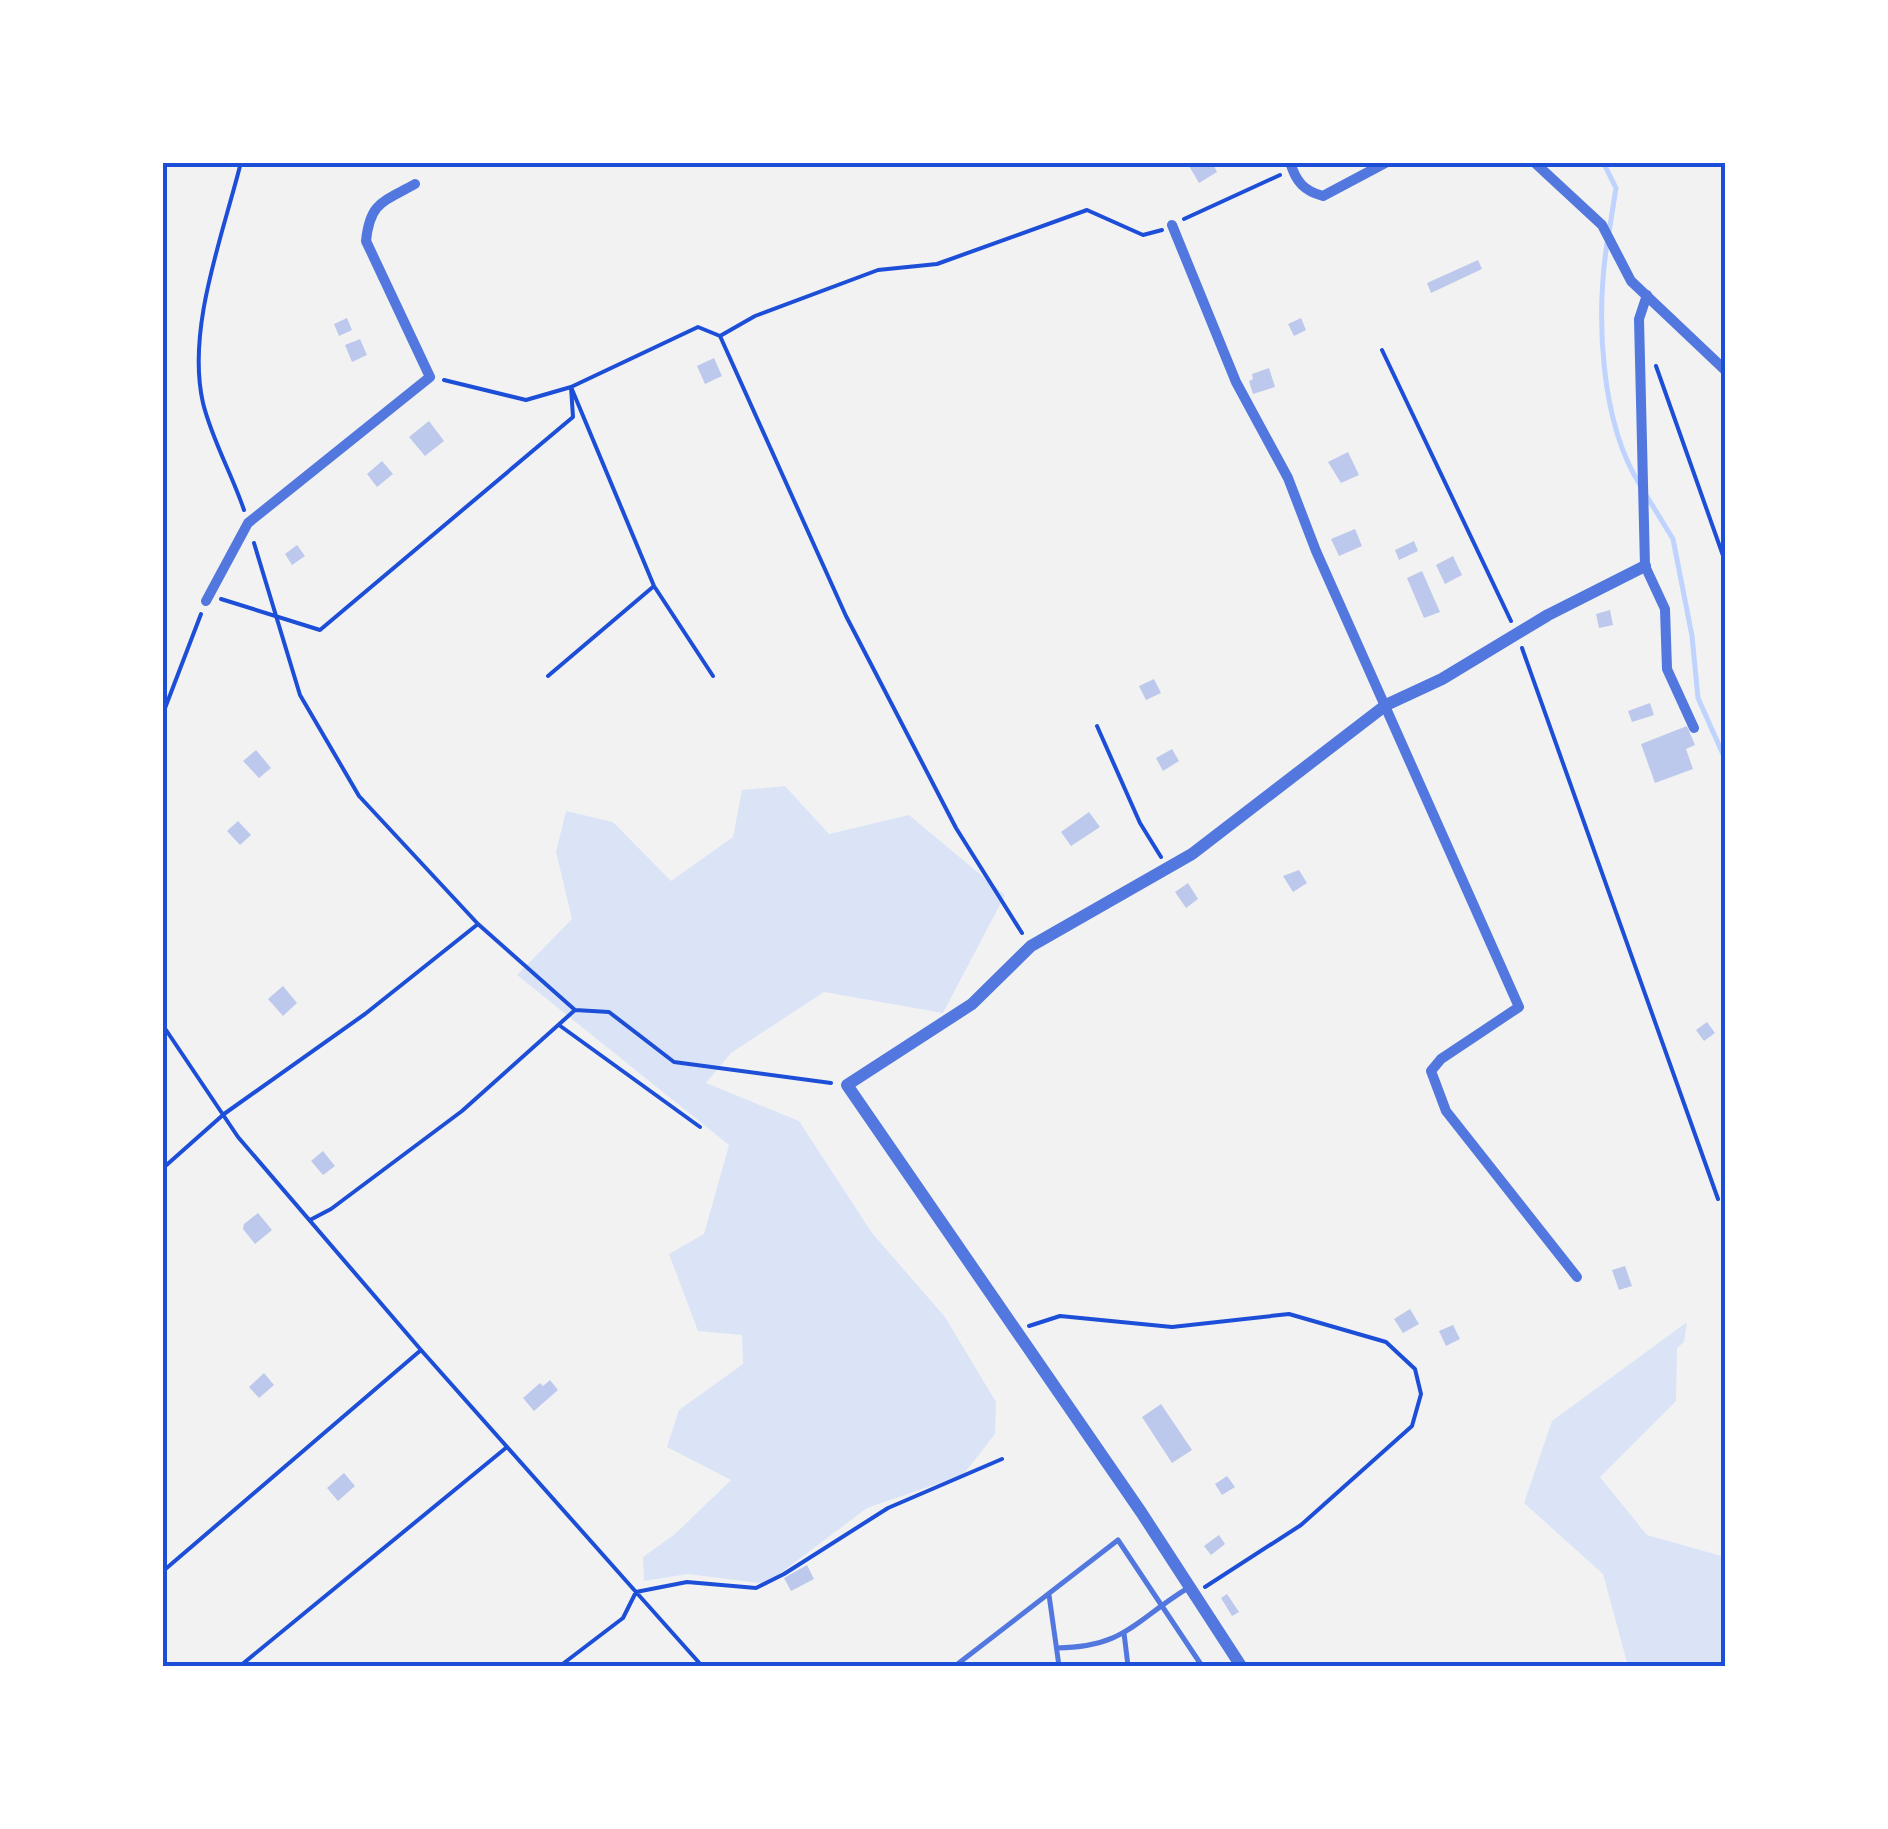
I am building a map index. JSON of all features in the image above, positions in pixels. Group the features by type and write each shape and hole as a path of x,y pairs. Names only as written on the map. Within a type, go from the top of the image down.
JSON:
{"street":[{"path":"1290,162 1294,176 1306,191 1323,196 1387,162"},
{"path":"1534,162 1602,225 1632,281 1726,371"},
{"path":"206,600 248,523 430,376 366,240 375,206 415,184"},
{"path":"1172,225 1236,382 1288,478 1316,551 1520,1007 1441,1059 1431,1071 1446,1112 1577,1277"},
{"path":"1646,295 1639,320 1644,566 1665,608 1667,669 1694,728"},
{"path":"1241,1666 1193,1590 847,1086 972,1004 1031,946 1168,870 1386,705 1442,679 1644,566"}],"lane":[{"path":"955,1666 1118,1540 1202,1666"},
{"path":"1056,1648 1108,1642 1193,1590"},
{"path":"1049,1594 1059,1666"},
{"path":"1124,1633 1128,1666"}],"path":[{"path":"240,162 202,320 202,400 248,523 300,695 359,796 478,924 575,1010 609,1012 674,1062 847,1086"},
{"path":"720,336 755,316 878,270 937,264 1087,210 1143,235 1276,175 1294,176"},
{"path":"430,376 526,400 571,387 698,327 720,336 846,616 956,828 1031,946"},
{"path":"1382,350 1518,634 1718,1199"},
{"path":"1652,357 1726,564"},
{"path":"571,387 654,586 713,676"},
{"path":"162,716 206,600 226,598 320,630 573,416 571,387"},
{"path":"548,676 654,586"},
{"path":"1097,726 1140,823 1168,870"},
{"path":"162,1169 224,1114 365,1014 478,924"},
{"path":"310,1220 331,1210 462,1111 575,1010"},
{"path":"162,1024 238,1137 702,1666"},
{"path":"559,1026 700,1127"},
{"path":"1015,1331 1060,1316 1172,1327 1289,1314 1386,1342 1415,1369 1422,1394 1412,1426 1301,1525 1193,1590"},
{"path":"162,1572 421,1350"},
{"path":"240,1666 506,1446"},
{"path":"636,1592 686,1582 756,1588 888,1508 1002,1459"},
{"path":"560,1666 623,1618 636,1592"}],"shaded area":[{"path":"785,786 829,834 909,815 1005,895 943,1013 824,992 731,1053 706,1083 799,1121 872,1233 945,1317 996,1402 995,1434 963,1475 867,1508 766,1584 688,1574 644,1581 643,1557 675,1534 731,1480 667,1447 679,1410 743,1364 742,1335 698,1331 669,1254 704,1234 729,1145 517,975 572,919 556,852 566,811 613,822 671,881 733,837 742,790"},
{"path":"1687,1322 1684,1342 1677,1348 1676,1401 1600,1477 1647,1535 1725,1557 1725,1666 1628,1666 1603,1574 1524,1503 1552,1421"}],"building":[{"path":"1212,162 1217,172 1199,183 1189,166"},
{"path":"1478,260 1482,269 1431,293 1427,283"},
{"path":"347,318 352,330 339,336 334,324"},
{"path":"1301,318 1306,330 1294,336 1288,324"},
{"path":"360,339 367,355 352,362 345,345"},
{"path":"714,358 722,376 705,384 697,366"},
{"path":"1269,368 1275,387 1253,394 1249,381 1252,374"},
{"path":"429,421 444,441 425,456 409,437"},
{"path":"1348,452 1359,475 1341,483 1328,462"},
{"path":"382,461 393,474 377,487 367,474"},
{"path":"1355,529 1362,546 1339,556 1331,539"},
{"path":"1414,541 1418,551 1399,560 1395,550"},
{"path":"297,545 305,556 292,565 285,554"},
{"path":"1453,556 1462,575 1445,584 1436,565"},
{"path":"1422,571 1440,612 1424,618 1407,578"},
{"path":"1610,610 1613,625 1599,628 1596,614"},
{"path":"1154,679 1161,693 1146,700 1139,686"},
{"path":"1650,703 1654,715 1632,722 1628,711"},
{"path":"1687,726 1695,745 1686,749 1693,769 1655,783 1641,744"},
{"path":"1172,749 1179,761 1163,771 1156,758"},
{"path":"256,750 271,768 259,778 243,761"},
{"path":"1089,812 1100,827 1071,846 1061,832"},
{"path":"238,821 251,835 240,845 227,831"},
{"path":"1299,870 1307,883 1293,892 1283,876"},
{"path":"1188,883 1198,899 1186,908 1175,892"},
{"path":"283,986 297,1003 283,1016 268,999"},
{"path":"1707,1022 1715,1033 1704,1041 1696,1030"},
{"path":"323,1151 335,1166 323,1175 311,1161"},
{"path":"258,1213 272,1230 255,1244 243,1229"},
{"path":"1625,1266 1632,1286 1619,1290 1612,1270"},
{"path":"1410,1309 1419,1324 1403,1333 1394,1319"},
{"path":"1453,1325 1460,1339 1446,1346 1439,1331"},
{"path":"264,1373 274,1385 259,1398 249,1387"},
{"path":"550,1380 558,1390 534,1411 523,1398 540,1383 543,1386"},
{"path":"1161,1404 1192,1450 1172,1463 1142,1417"},
{"path":"344,1473 355,1486 338,1501 327,1488"},
{"path":"1227,1476 1235,1487 1222,1495 1215,1484"},
{"path":"1219,1535 1225,1544 1211,1555 1204,1546"},
{"path":"807,1565 814,1579 791,1591 784,1578"},
{"path":"1227,1594 1239,1612 1232,1616 1221,1598"}],"waterway":[{"path":"1603,162 1616,188 1609,232"},
{"path":"1607,243 1602,303 1604,368 1616,431 1640,485"},
{"path":"1646,495 1673,539 1692,636 1698,698 1726,761"}]}
